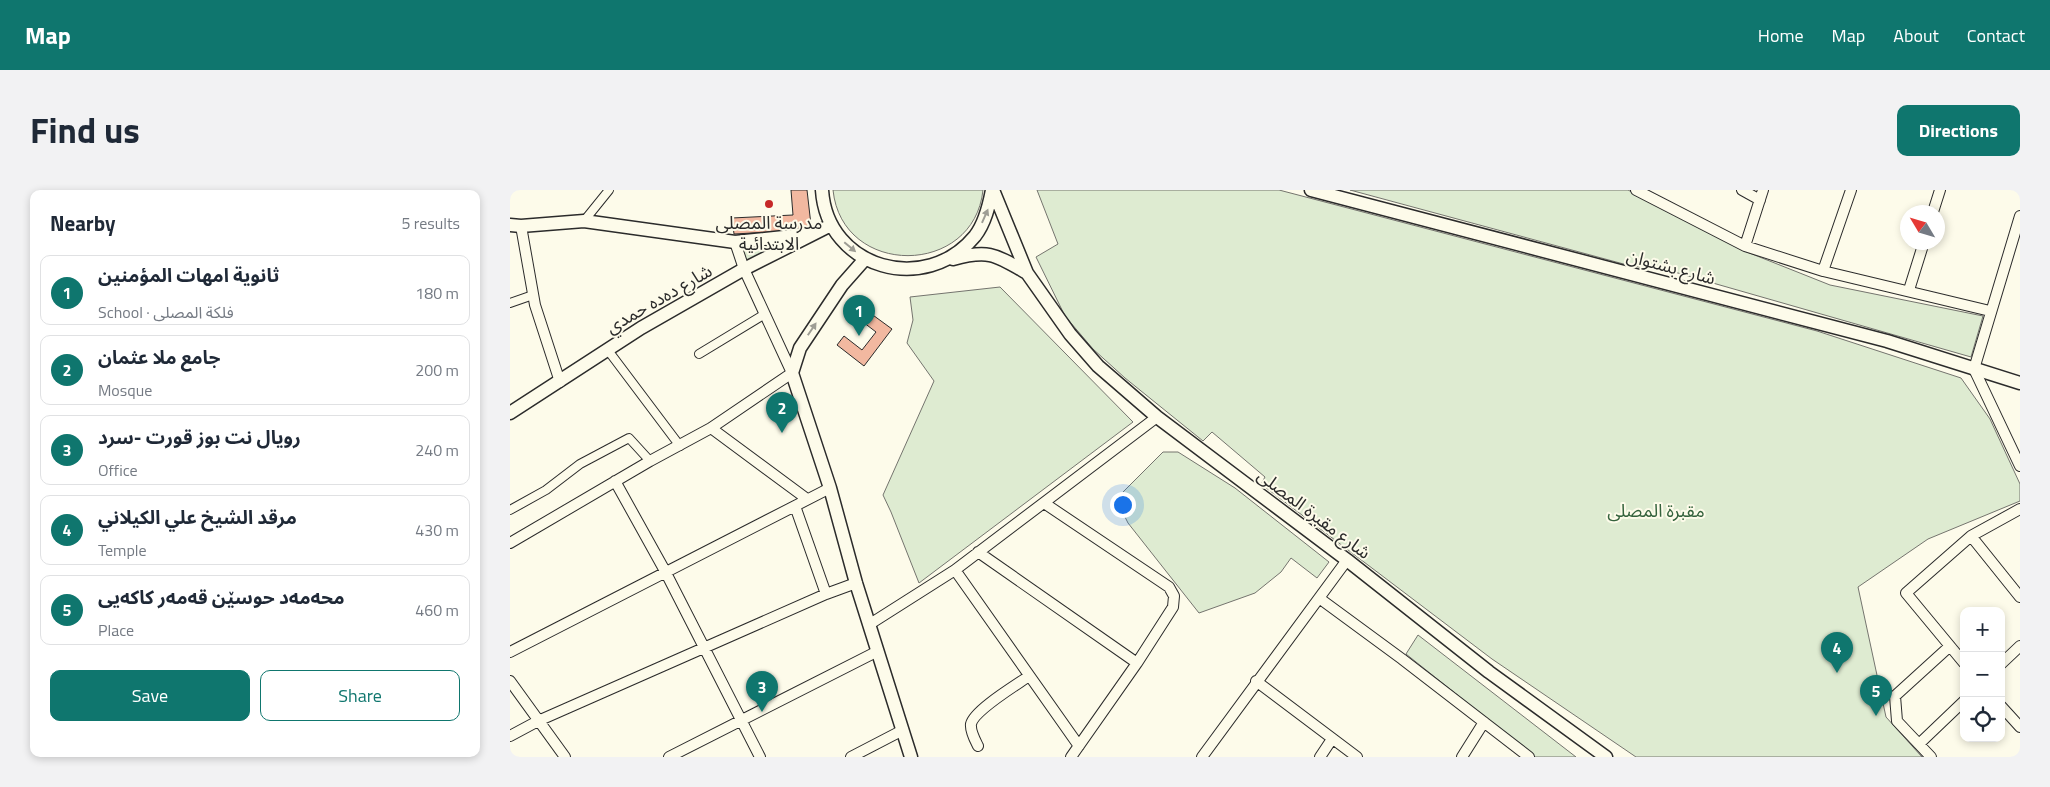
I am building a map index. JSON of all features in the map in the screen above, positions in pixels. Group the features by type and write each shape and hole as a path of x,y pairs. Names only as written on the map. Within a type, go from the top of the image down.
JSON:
{"street":[{"path":"584,221 609,190"},
{"path":"822,190 822,202 831,225 846,244 865,259 888,268 912,269 936,264 958,252 975,235 987,214 992,190"},
{"name":"شارع مقبرة المصلى","path":"992,190 1027,273 1070,334 1098,366 1157,417 1347,560 1488,672 1606,757"},
{"name":"شارع بشتوان","path":"1311,190 1886,341 2020,383"},
{"path":"1636,190 1745,246 1823,271 1909,290 1990,311"},
{"path":"1742,190 1760,200"},
{"path":"1745,246 1763,190"},
{"path":"1823,271 1851,190"},
{"path":"1935,205 1940,190"},
{"path":"2020,216 1974,369 2020,466"},
{"path":"560,382 533,295 516,225 584,221 735,242 811,235"},
{"name":"شارع دەدە حمدي","path":"510,414 608,349 744,269 831,225"},
{"path":"735,242 744,269 792,373 830,488 856,583 911,757"},
{"path":"1909,290 1922,250"},
{"name":"شارع مقبرة المصلى","path":"936,264 972,254 988,254 1002,259 1027,273"},
{"path":"510,543 650,461 711,428 792,373 800,348 842,284 865,259"},
{"path":"510,303 533,295"},
{"path":"699,354 765,314"},
{"path":"608,349 680,446"},
{"path":"870,624 955,570 1157,417"},
{"path":"711,428 807,499"},
{"path":"510,510 546,490 580,464 629,438 650,461"},
{"path":"616,482 665,571 760,757"},
{"path":"510,652 830,488"},
{"path":"1044,503 1169,587 1174,596 1173,607 1137,663 1071,757"},
{"path":"795,506 826,594"},
{"path":"1960,658 1906,593 1972,536 2020,509"},
{"path":"1972,536 2020,597"},
{"path":"978,552 1137,663"},
{"path":"1202,757 1256,681 1347,560"},
{"path":"955,570 1079,746"},
{"path":"510,736 538,721 826,594 856,583"},
{"path":"1319,598 1402,658 1529,757"},
{"path":"1931,757 1897,721 1895,696 1950,646"},
{"path":"2005,660 2020,646"},
{"path":"669,757 878,651"},
{"path":"978,746 971,730 973,719 1030,676"},
{"path":"510,681 565,757"},
{"path":"1256,681 1353,756"},
{"path":"1919,744 1960,705"},
{"path":"2005,710 2020,727"},
{"path":"1462,757 1484,722"},
{"path":"851,757 902,730"},
{"path":"1320,757 1332,739"}],"green space":[{"path":"833,190 983,190 974,219 957,239 934,251 908,256 882,252 859,239 842,219"},
{"name":"مقبرة المصلى","path":"1037,190 1279,190 1817,331 1961,378 1990,419 2020,484 2020,501 1928,539 1858,587 1886,717 1922,757 1636,757 1492,659 1261,484 1265,477 1212,432 1203,441 1125,378 1093,349 1065,316 1036,257 1058,244"},
{"path":"1350,190 1628,190 1747,252 1830,285 1983,316 1971,357 1671,271 1631,266"},
{"path":"780,243 746,262 740,244"},
{"path":"1000,287 1133,422 919,583 883,495 934,381 907,343 913,320 910,297"},
{"path":"1163,452 1178,452 1235,488 1329,562 1317,578 1291,558 1281,572 1255,593 1199,613 1128,523 1116,499"},
{"path":"1418,635 1576,757 1535,757 1406,654"}],"building":[{"path":"791,190 807,190 811,225 807,230 734,234 732,218 793,215"},
{"path":"866,310 892,329 864,366 837,345 844,336 862,350 876,332 859,319"}],"place":[{"name":"مدرسة المصلى الابتدائية","path":"769,204"},
{"name":"ثانوية امهات المؤمنين","path":"859,336"},
{"name":"جامع ملا عثمان","path":"782,433"},
{"name":"مرقد الشيخ علي الكيلاني","path":"1837,673"},
{"name":"رويال نت بوز قورت -سرد","path":"762,712"},
{"name":"محەمەد حوسێن قەمەر کاکەیی","path":"1876,716"}]}
